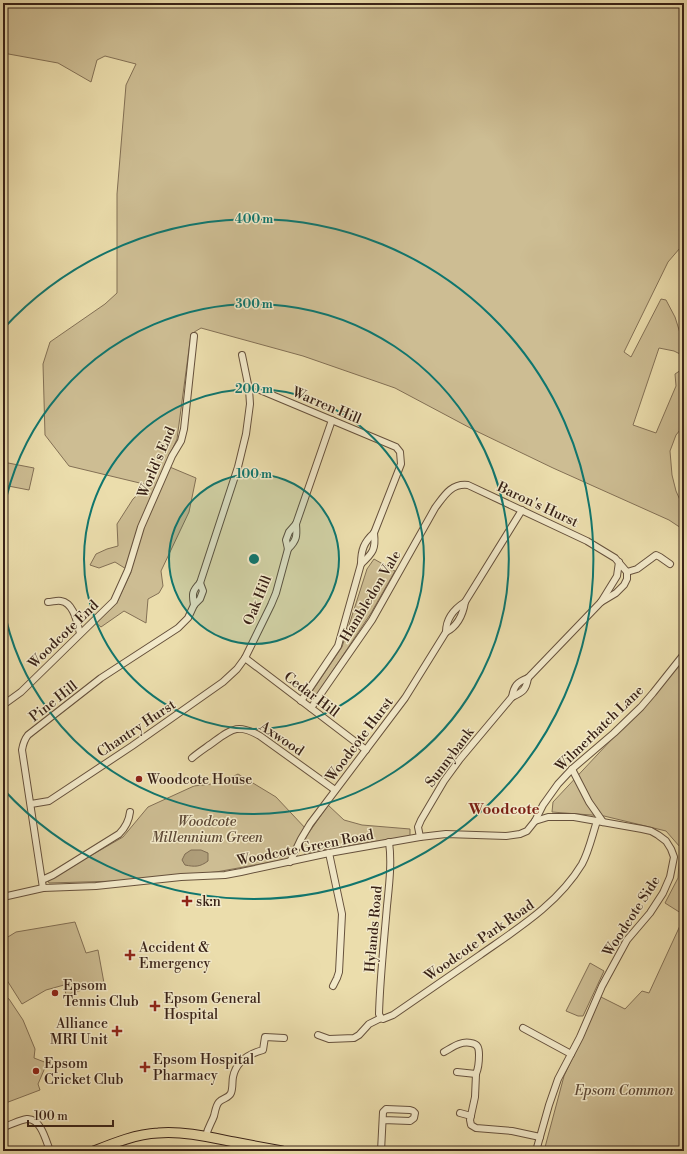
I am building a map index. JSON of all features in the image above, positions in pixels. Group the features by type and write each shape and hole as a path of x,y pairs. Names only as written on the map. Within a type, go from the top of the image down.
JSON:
{"highway":[{"path":"94,1151 116,1142 156,1133 181,1133 206,1136 235,1147 282,1151"}],"street":[{"name":"World's End","path":"128,570 141,527 172,456 181,441 184,429 194,336"},
{"name":"Pine Hill","path":"43,888 22,750 23,744 25,739 32,732 101,678 178,628 188,618 194,605 192,595 200,583 238,467 246,434 250,404 247,376 242,355"},
{"name":"Warren Hill","path":"249,389 260,390 396,447 400,452 401,464 374,533"},
{"name":"Oak Hill","path":"245,658 276,593 288,549 286,540 289,532 296,524 332,420"},
{"name":"Baron's Hurst","path":"445,494 456,486 462,484 468,485 587,541 619,562"},
{"name":"Hambledon Vale","path":"312,708 372,620 427,520 445,494"},
{"name":"Woodcote Hurst","path":"290,862 310,824 405,698 446,632 447,621 456,608 465,602 522,510"},
{"path":"361,564 371,554 376,543 374,533"},
{"path":"301,700 338,646 361,564 361,554 367,540 374,533"},
{"path":"619,562 627,572 637,569 656,556 670,564"},
{"name":"Sunnybank","path":"420,837 418,827 421,820 444,781 460,759 512,697 521,694 526,687 528,678 601,602 617,576 619,562"},
{"name":"Woodcote End","path":"3,705 20,692 103,612 114,600 128,570"},
{"name":"Sunnybank","path":"601,602 616,594 624,585 627,579 627,572"},
{"path":"48,602 61,601 69,605 72,609 80,633"},
{"name":"Wilmerhatch Lane","path":"535,821 547,798 558,784 572,769 614,733 640,707 684,654"},
{"name":"Cedar Hill","path":"245,658 366,750"},
{"name":"Chantry Hurst","path":"31,804 49,801 132,746 223,682 237,669 245,658"},
{"name":"Axwood","path":"192,758 232,730 250,730 335,790"},
{"path":"572,769 600,822"},
{"path":"42,880 53,875 119,834 128,822 130,812"},
{"name":"Woodcote Side","path":"535,821 548,817 574,818 651,831 666,841 674,857 670,877 663,893 650,913 627,940 599,992 580,1036 558,1079 536,1151"},
{"name":"Woodcote Green Road","path":"3,897 43,888 96,886 181,877 225,875 329,853 420,837 446,834 511,836 527,831 535,821"},
{"name":"Woodcote Park Road","path":"318,1034 329,1039 354,1038 369,1024 381,1018 383,1019 392,1015 504,939 540,912 562,889 581,865 600,822"},
{"name":"Hylands Road","path":"381,1018 379,1014 388,890 390,852 389,842"},
{"path":"329,853 342,914 338,978 333,986"},
{"path":"523,1028 571,1054"},
{"path":"206,1136 219,1102 229,1096 231,1092 233,1076 236,1068 245,1058 251,1054 263,1050 265,1038 284,1038"},
{"path":"444,1052 465,1042 476,1044 478,1046 479,1064 476,1074 475,1097 470,1122 471,1125 476,1128 512,1131 540,1137"},
{"path":"457,1072 476,1074"},
{"path":"381,1151 383,1112 386,1109 413,1110 415,1113 414,1118 410,1121 383,1120"},
{"path":"460,1113 471,1116"},
{"path":"3,1127 24,1120 34,1120 39,1126 50,1151"}],"green space":[{"path":"3,3 684,3 684,244 680,245 680,248 668,262 624,352 631,357 661,299 666,300 675,317 681,336 680,354 674,351 659,348 633,425 656,433 676,386 675,374 681,370 684,384 684,425 676,435 670,451 672,475 676,491 684,509 684,530 669,520 553,468 474,430 395,388 303,356 201,328 191,334 177,439 165,465 196,478 189,512 161,571 163,586 159,593 148,599 146,623 124,611 101,627 96,623 117,602 131,572 115,562 99,568 90,565 96,554 118,546 117,524 133,499 148,485 69,466 45,435 43,364 50,342 105,304 117,293 117,194 126,85 136,64 105,56 97,60 91,82 58,63 3,53"},
{"path":"3,462 34,468 29,490 3,485"},
{"path":"374,559 395,571 371,613 314,699 309,696 342,647 367,569"},
{"path":"684,658 684,915 665,903 678,878 680,847 666,831 604,816 552,812 553,802 658,690"},
{"name":"Woodcote Millennium Green","path":"238,774 276,797 307,830 288,859 216,872 117,881 49,883 47,879 64,871 123,837 148,807 194,786 220,783"},
{"path":"328,805 344,820 362,825 410,829 410,836 304,853 300,849 308,834"},
{"name":"Epsom Common","path":"684,917 684,1151 544,1151 564,1076 601,997 625,1009 642,991 649,993"},
{"path":"75,922 86,953 98,950 104,983 66,995 64,985 46,990 22,1004 3,974 3,940 16,932"},
{"path":"590,963 604,971 583,1016 578,1016 566,1011"},
{"path":"3,995 9,999 23,1020 35,1049 34,1058 47,1063 38,1084 40,1090 3,1104"}],"shaded area":[{"path":"191,850 201,850 208,853 208,861 197,866 185,865 182,860 185,854"}],"place":[{"name":"Woodcote House","path":"139,779"},
{"name":"sk:n","path":"187,901"},
{"name":"Accident & Emergency","path":"130,955"},
{"name":"Epsom Tennis Club","path":"55,993"},
{"name":"Epsom General Hospital","path":"155,1006"},
{"name":"Alliance MRI Unit","path":"117,1031"},
{"name":"Epsom Hospital Pharmacy","path":"145,1067"},
{"name":"Epsom Cricket Club","path":"36,1071"}],"district":[{"name":"Woodcote","path":"504,809"}]}
